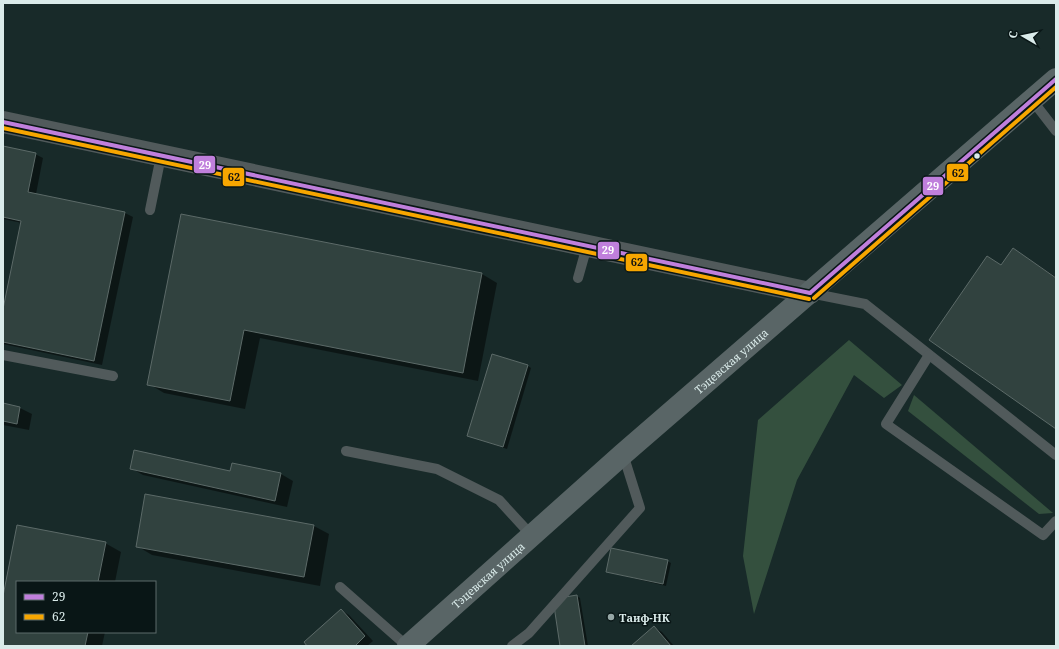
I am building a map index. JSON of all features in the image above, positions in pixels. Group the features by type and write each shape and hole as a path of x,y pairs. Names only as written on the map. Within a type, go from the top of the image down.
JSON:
{"main road":[{"name":"Тэцевская улица","path":"408,646 623,454 1056,78"}],"street":[{"path":"3,122 810,293"}],"lane":[{"path":"1032,100 1056,131"},
{"path":"150,210 161,156"},
{"path":"578,278 587,246"},
{"path":"810,293 865,304 1056,455"},
{"path":"3,355 113,376"},
{"path":"929,355 886,424 1043,535 1056,521"},
{"path":"346,451 438,469 499,500 532,536"},
{"path":"512,646 529,633 640,508 623,454"},
{"path":"340,587 408,646"}],"green space":[{"path":"849,340 902,385 884,398 854,375 797,480 754,614 743,556 758,420"},
{"path":"914,395 1053,513 1039,514 908,411"}],"building":[{"path":"3,146 36,153 28,192 125,212 94,361 3,342 3,309 21,221 3,217"},
{"path":"181,214 482,273 463,373 244,330 230,401 147,385"},
{"path":"1013,248 1056,278 1056,429 929,340 987,256 1001,265"},
{"path":"492,354 528,365 503,447 467,436"},
{"path":"3,403 20,407 17,424 3,421"},
{"path":"134,450 230,471 232,463 281,473 275,501 130,469"},
{"path":"145,494 314,525 304,577 136,547"},
{"path":"17,525 106,542 98,581 16,581 16,633 88,633 85,646 3,646 3,596"},
{"path":"611,548 668,560 663,584 606,572"},
{"path":"577,595 585,646 560,646 553,599"},
{"path":"341,609 365,636 355,646 307,646 304,642"},
{"path":"654,626 671,646 631,646"}],"transit line":[{"name":"29","path":"810,293 1056,79"},
{"name":"62","path":"814,298 1056,87"},
{"name":"29","path":"3,122 810,293"},
{"name":"62","path":"3,128 809,299"}],"place":[{"name":"Таиф-НК","path":"611,617"}]}
